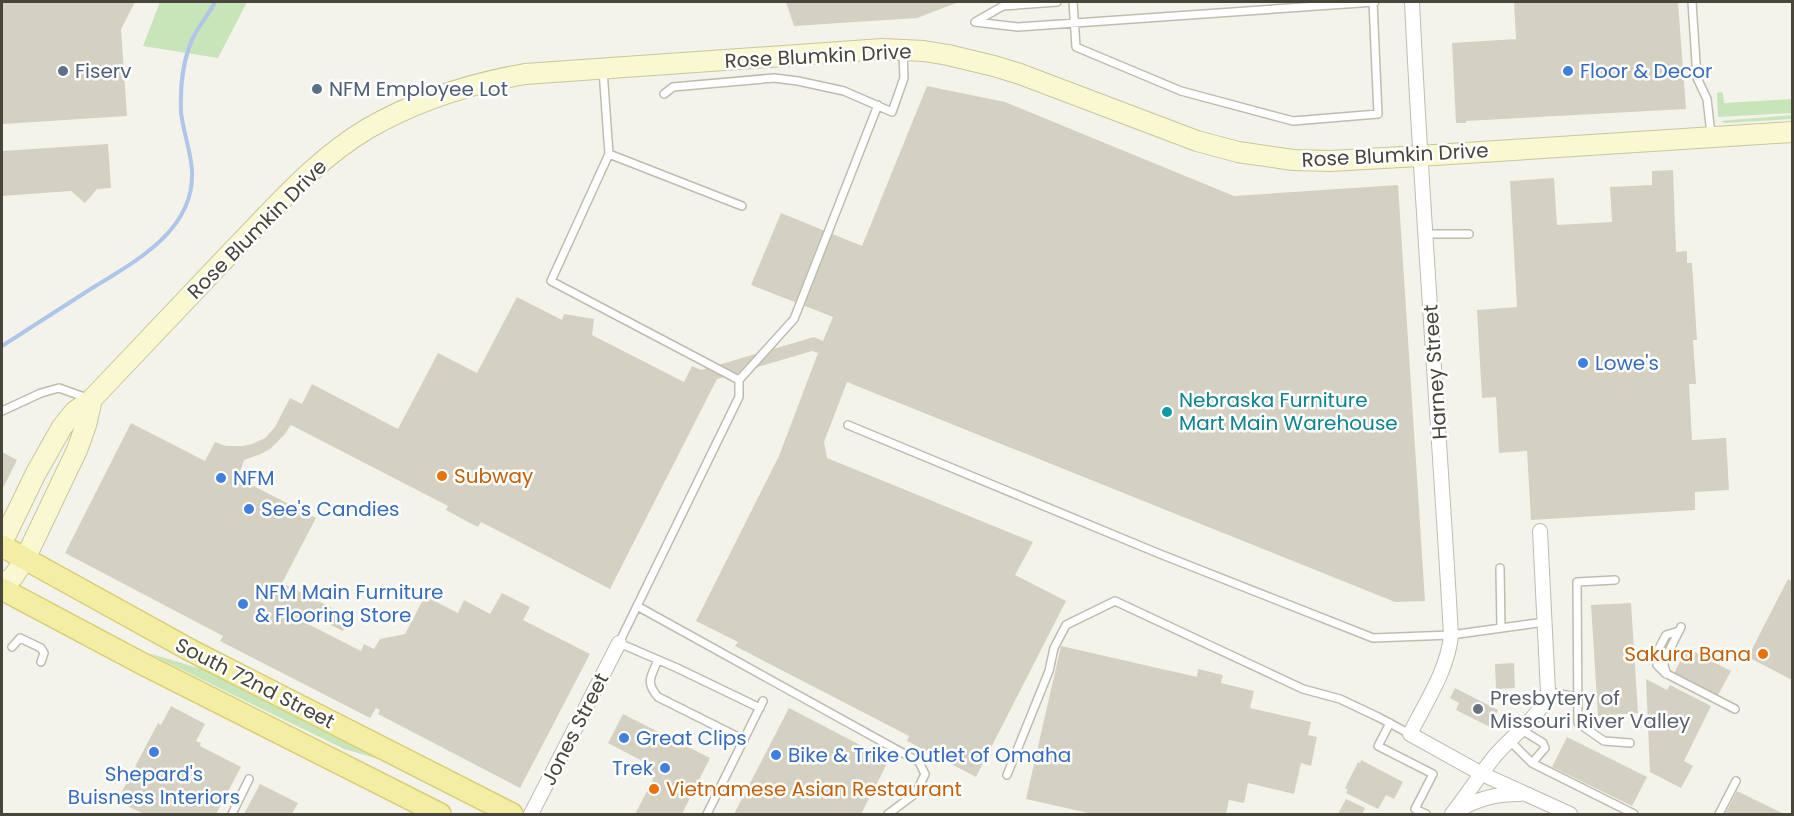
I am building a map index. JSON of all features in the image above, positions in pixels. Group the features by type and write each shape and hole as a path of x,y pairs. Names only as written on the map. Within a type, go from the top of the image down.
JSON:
{"main road":[{"name":"Rose Blumkin Drive","path":"2,545 36,473 62,427 74,412 92,399 298,183 322,161 359,134 410,106 475,84 525,74 882,49 924,51 994,66 1179,135 1238,152 1293,160 1330,161 1792,132"},
{"name":"Rose Blumkin Drive","path":"2,584 13,578 25,559 76,450 86,425 92,399"},
{"name":"South 72nd Street","path":"2,545 190,650 512,814"},
{"name":"South 72nd Street","path":"2,589 130,657 440,814"}],"street":[{"name":"Harney Street","path":"1410,734 1444,665 1451,635 1440,441 1419,156 1412,2"},
{"path":"1452,814 1509,740 1546,700 1547,661 1540,531"},
{"name":"Jones Street","path":"531,814 619,643"},
{"path":"1410,734 1482,774 1570,814"},
{"path":"1452,814 1485,797 1524,794"}],"lane":[{"path":"1057,2 1003,6 975,22 1018,27 1075,22 1374,2 1378,114 1293,121 1181,91 1076,47 1075,22 1073,2"},
{"path":"1692,2 1697,78 1707,99 1712,137"},
{"path":"664,94 674,87 774,78 844,91 892,112 904,78 903,51"},
{"path":"603,69 609,154 551,281 739,380"},
{"path":"707,814 761,704 619,643 739,397 739,380 794,318 878,105"},
{"path":"609,154 741,206"},
{"path":"1425,234 1469,234"},
{"path":"2,411 2,409 41,393 59,388 92,399"},
{"path":"848,425 1160,555 1373,638 1451,635 1545,622"},
{"path":"1500,568 1501,628"},
{"path":"1615,580 1577,582 1578,723 1604,741 1630,743"},
{"path":"1007,775 1048,671 1054,648 1066,626 1115,602 1302,690 1340,699 1410,734"},
{"path":"637,606 919,762 925,774 916,793 888,814"},
{"path":"1680,629 1666,635 1655,658 1657,665 1672,678 1735,709"},
{"path":"12,647 20,638 41,648 44,653 41,662"},
{"path":"658,660 649,680 651,689 658,697 744,740"},
{"path":"1548,692 1578,697"},
{"path":"1390,723 1378,746 1433,774 1415,809 1426,814"},
{"path":"1520,729 1543,743 1545,748 1532,763"},
{"path":"1509,740 1532,763 1634,814"},
{"path":"232,814 249,779"},
{"path":"1719,814 1736,781"}],"green space":[{"path":"160,2 247,2 218,58 143,46"},
{"path":"1717,93 1723,93 1724,103 1792,99 1792,113 1718,117"},
{"path":"1792,115 1792,119 1725,123 1720,121"},
{"path":"148,653 212,672 382,760 344,749"}],"building":[{"name":"Fiserv","path":"2,2 135,2 121,29 127,116 3,124"},
{"path":"786,2 959,2 917,18 794,26"},
{"name":"Floor & Decor","path":"1514,2 1678,2 1686,109 1456,123 1452,43 1516,39"},
{"name":"Nebraska Furniture Mart Main Warehouse","path":"927,86 1005,102 1234,196 1398,185 1425,601 1395,602 847,382 824,442 827,458 1033,542 1015,575 1066,601 976,777 907,741 909,736 735,646 738,642 696,621 779,456 818,353 812,351 717,379 610,589 481,522 478,527 468,522 446,510 448,506 291,425 270,449 244,460 238,478 316,518 282,583 350,617 343,631 314,617 310,625 361,651 364,644 374,649 380,639 405,634 425,596 458,613 464,600 490,614 502,593 530,607 523,620 590,654 520,788 378,714 380,710 376,708 370,718 220,641 223,636 65,553 131,423 205,461 215,442 226,446 243,446 265,438 275,427 290,398 302,404 312,384 398,429 438,353 477,373 517,297 562,320 564,314 594,319 592,335 684,382 692,366 701,370 814,337 823,341 833,317 751,285 781,213 862,246"},
{"path":"108,144 111,188 97,189 85,203 71,191 2,196 2,151"},
{"name":"Lowe's","path":"1673,170 1676,252 1687,251 1687,263 1692,263 1697,340 1693,340 1696,384 1689,384 1692,440 1726,438 1729,490 1695,492 1695,510 1531,520 1527,451 1499,453 1496,397 1482,398 1477,310 1517,307 1510,181 1554,178 1557,225 1612,222 1610,187 1652,185 1652,171"},
{"path":"2,452 17,460 2,490"},
{"path":"1788,579 1792,581 1792,680 1748,657"},
{"path":"1631,603 1638,713 1598,716 1591,605"},
{"path":"1061,646 1197,677 1198,669 1223,675 1221,683 1254,691 1250,708 1311,722 1308,735 1317,737 1311,766 1301,763 1294,794 1248,783 1244,803 1229,800 1226,814 1093,814 1026,799"},
{"path":"1687,648 1731,671 1717,697 1673,675"},
{"path":"1514,663 1515,688 1496,689 1495,664"},
{"path":"1646,679 1667,690 1670,685 1711,706 1684,761 1693,766 1681,788 1650,772"},
{"path":"1455,688 1498,710 1490,727 1456,710 1459,703 1450,698"},
{"path":"171,706 205,724 196,741 201,743 200,746 241,767 216,814 144,814 117,801 158,723 161,725"},
{"path":"789,708 889,760 861,814 734,814"},
{"path":"623,714 710,758 682,814 635,814 653,780 648,764 608,743"},
{"path":"1567,737 1647,777 1632,806 1552,767"},
{"path":"1361,760 1403,782 1394,799 1386,795 1378,809 1346,793 1348,790 1345,788"},
{"path":"260,784 298,803 292,814 244,814"},
{"path":"1737,791 1784,814 1725,814"},
{"path":"1346,799 1365,808 1362,814 1338,814"}],"waterway":[{"path":"2,346 140,258 157,244 183,212 190,193 192,171 181,112 183,71 196,32 215,2"}],"place":[{"name":"Fiserv","path":"63,71"},
{"name":"Floor & Decor","path":"1568,71"},
{"name":"NFM Employee Lot","path":"317,89"},
{"name":"Lowe's","path":"1583,363"},
{"name":"Nebraska Furniture Mart Main Warehouse","path":"1167,412"},
{"name":"Subway","path":"442,476"},
{"name":"NFM","path":"221,478"},
{"name":"See's Candies","path":"249,509"},
{"name":"NFM Main Furniture & Flooring Store","path":"243,604"},
{"name":"Sakura Bana","path":"1763,654"},
{"name":"Presbytery of Missouri River Valley","path":"1478,709"},
{"name":"Great Clips","path":"624,738"},
{"name":"Shepard's Buisness Interiors","path":"154,752"},
{"name":"Bike & Trike Outlet of Omaha","path":"776,755"},
{"name":"Trek","path":"665,768"},
{"name":"Vietnamese Asian Restaurant","path":"654,789"}]}
